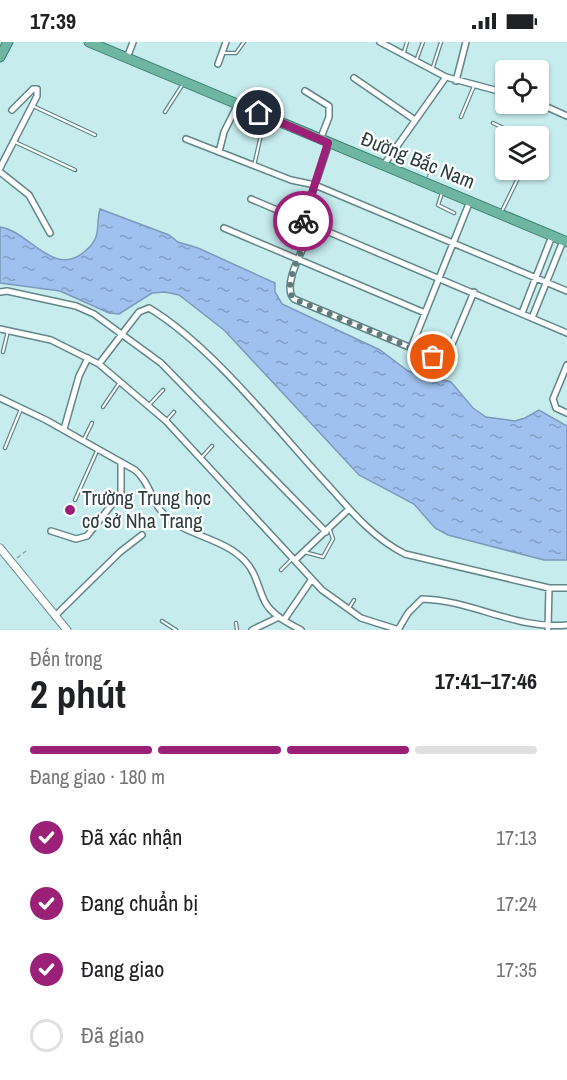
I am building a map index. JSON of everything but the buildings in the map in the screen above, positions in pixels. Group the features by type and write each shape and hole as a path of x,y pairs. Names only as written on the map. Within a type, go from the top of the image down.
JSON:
{"highway":[{"path":"0,57 8,42"},
{"name":"Đường Bắc Nam","path":"88,42 382,167 565,241"}],"street":[{"path":"127,58 133,42"},
{"path":"218,64 226,42"},
{"path":"380,42 446,77 495,91"},
{"path":"456,81 460,54 466,42"},
{"path":"382,167 446,77"},
{"path":"354,78 415,120"},
{"path":"12,110 33,89 37,89 38,96 0,170 29,195 50,233"},
{"path":"303,221 315,185 329,117 329,106 305,91"},
{"path":"219,152 224,132 238,104"},
{"path":"549,108 567,116"},
{"path":"186,139 291,180 315,185 567,291"},
{"path":"251,199 567,333"},
{"path":"411,348 470,201"},
{"path":"314,226 289,284 290,295 294,299 411,348 433,357 445,355 474,292"},
{"path":"224,228 426,313"},
{"path":"522,313 552,236"},
{"path":"532,318 565,241"},
{"path":"0,292 30,295 76,306 122,334 182,382 327,530"},
{"path":"99,364 142,309 149,308 194,342 349,509 390,547 405,554 549,588 567,588"},
{"path":"0,329 51,340 99,364 121,381 166,421 312,579 347,610 361,618 398,630 417,602 425,598 548,628 567,625"},
{"path":"63,429 79,376 88,358"},
{"path":"567,365 553,399 556,408 567,413"},
{"path":"0,398 63,429 141,475 163,514 183,528 222,545 244,559 266,603 281,618 301,630"},
{"path":"51,531 76,539 87,536 121,493 121,462"},
{"path":"294,559 349,509"},
{"path":"55,616 120,552 142,535"},
{"path":"0,548 67,630"},
{"path":"252,630 281,618 312,579"},
{"path":"548,628 549,588"}],"lane":[{"path":"222,53 236,53 244,42"},
{"path":"403,55 406,42"},
{"path":"416,61 423,42"},
{"path":"432,70 441,42"},
{"path":"165,112 185,82"},
{"path":"461,117 474,86"},
{"path":"33,106 95,135"},
{"path":"493,123 499,126"},
{"path":"254,166 261,135"},
{"path":"14,141 75,170"},
{"path":"501,214 517,180"},
{"path":"444,191 437,202 438,206 454,213"},
{"path":"3,352 8,331"},
{"path":"103,406 121,381"},
{"path":"149,405 163,390"},
{"path":"5,447 22,407"},
{"path":"166,421 174,412"},
{"path":"83,440 92,423"},
{"path":"200,458 213,446"},
{"path":"75,500 98,450"},
{"path":"183,528 189,520"},
{"path":"304,552 324,557 333,539 327,530"},
{"path":"281,570 294,559"},
{"path":"347,610 354,600"},
{"path":"162,621 176,630"},
{"path":"236,623 237,630"}],"path":[{"path":"425,183 432,166"},
{"path":"12,562 26,551"}],"water":[{"path":"100,209 169,235 178,242 198,248 275,283 275,292 282,304 380,350 408,371 451,382 473,408 486,417 515,421 539,410 567,426 567,560 544,560 448,535 435,528 414,504 359,475 224,330 179,295 165,292 152,293 119,314 109,313 60,291 0,283 0,227 11,230 51,257 62,260 73,259 84,252 94,241"}],"way so far":[{"path":"303,221 314,226 289,284 290,295 294,299 433,357"}],"place":[{"name":"Trường Trung học cơ sở Nha Trang","path":"70,510"}],"route":[{"path":"259,113 328,143 315,185 308,199 303,221"}]}
